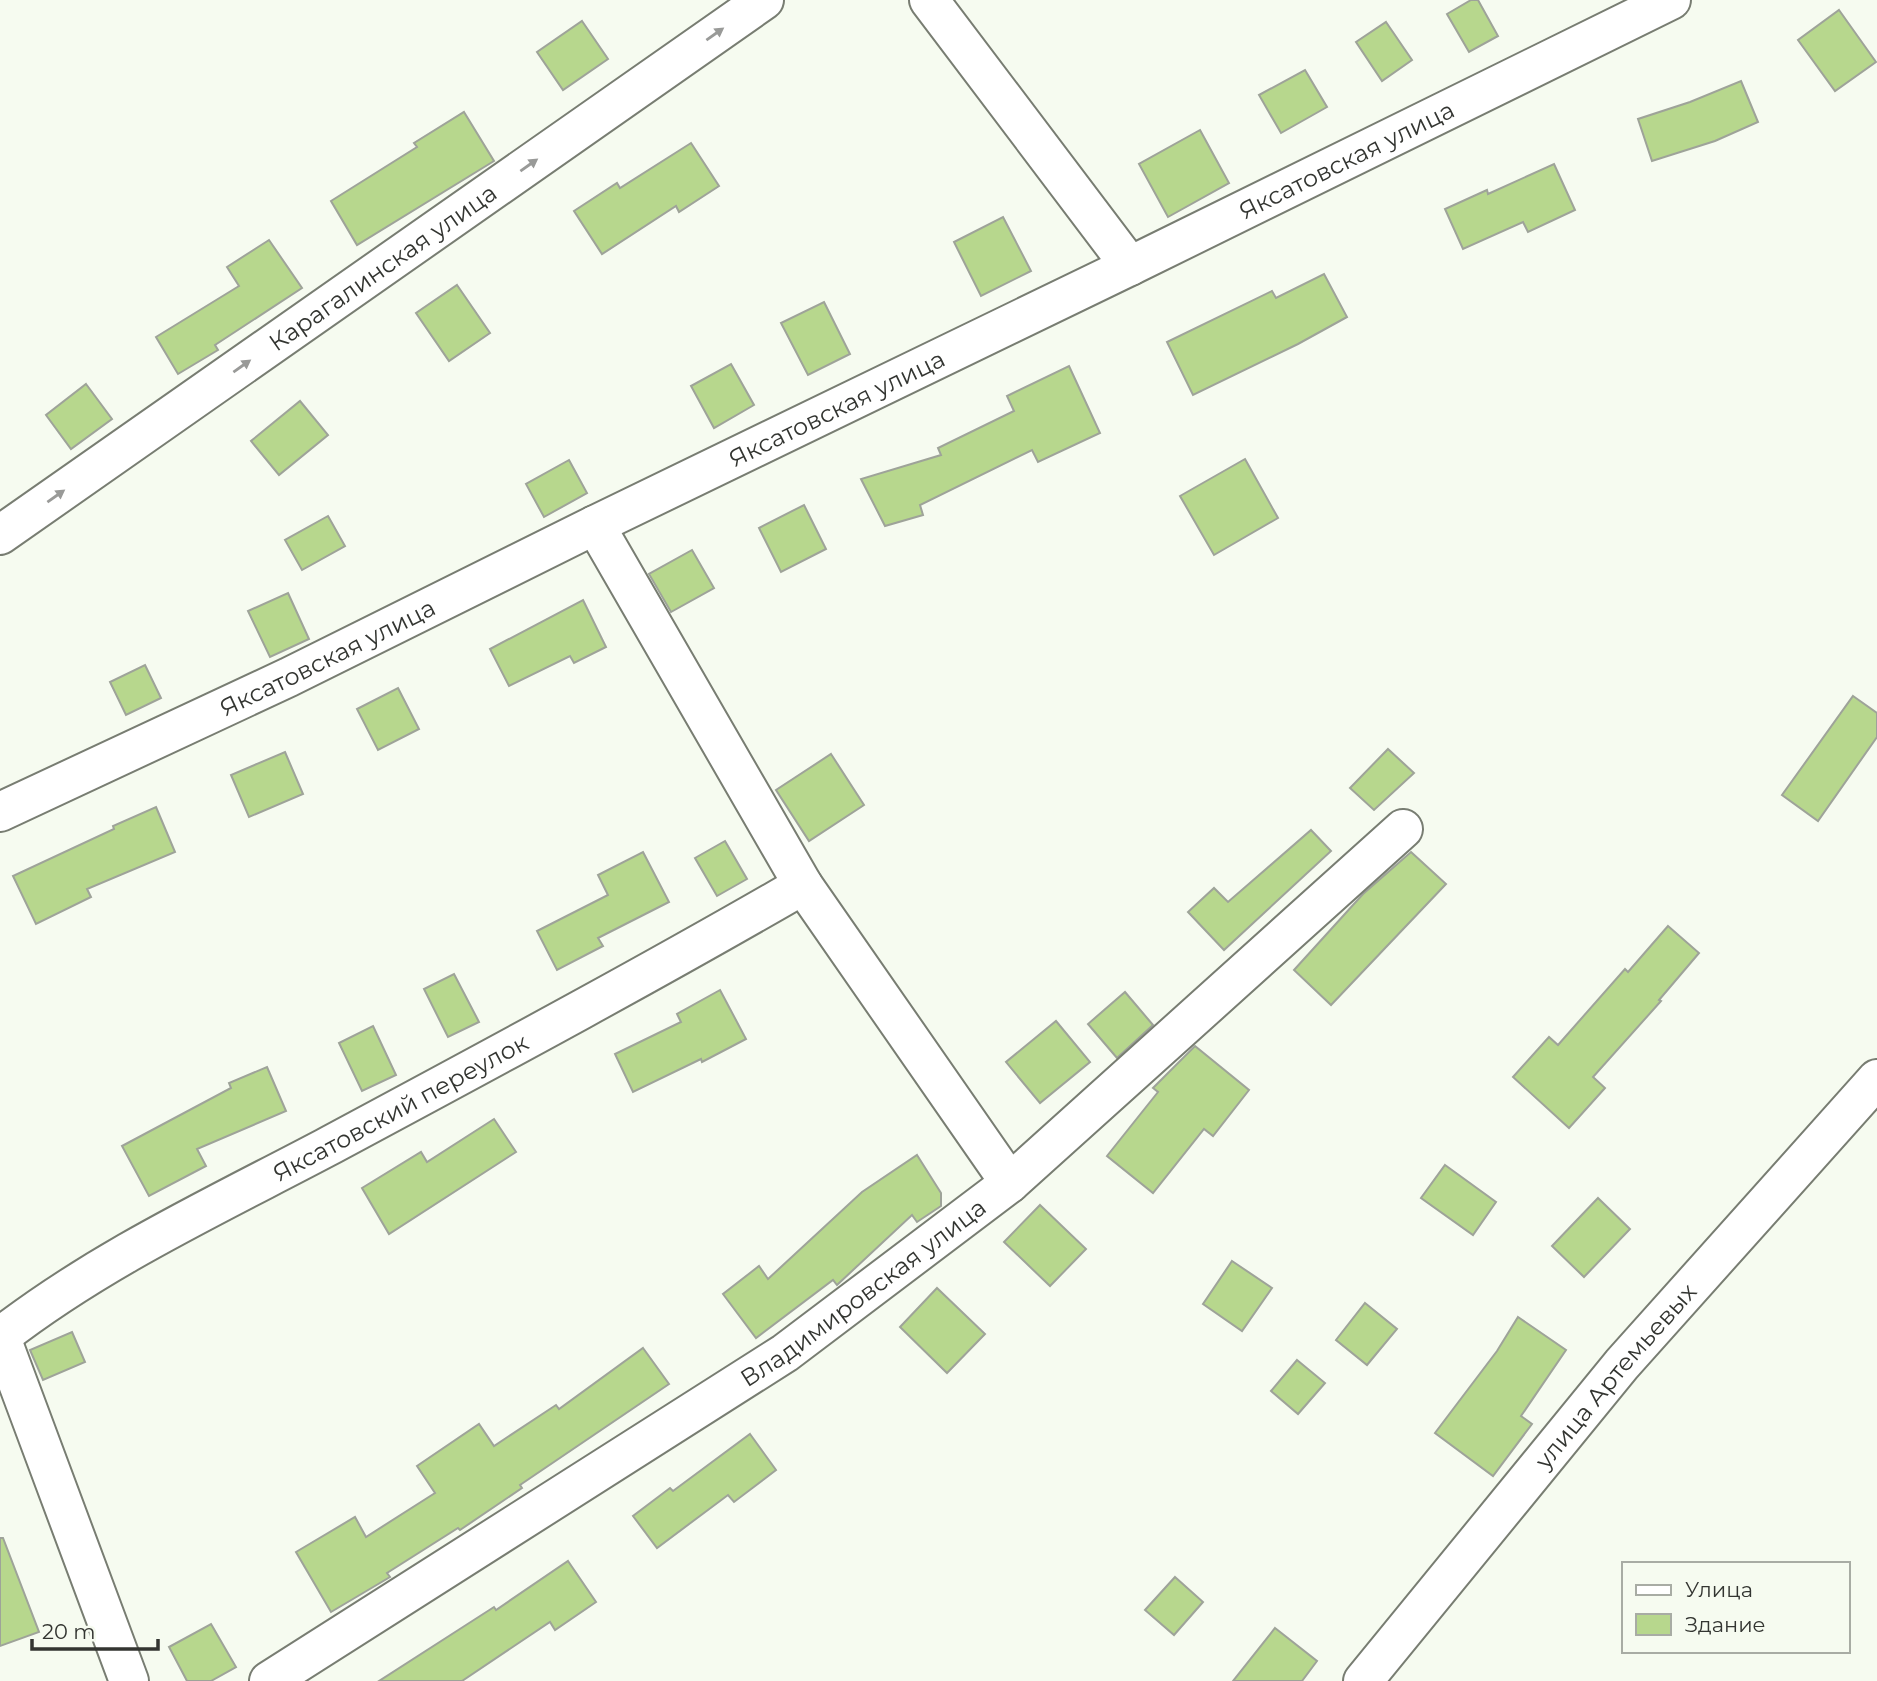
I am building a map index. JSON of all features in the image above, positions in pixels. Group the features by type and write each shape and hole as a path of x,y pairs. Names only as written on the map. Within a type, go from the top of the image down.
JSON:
{"street":[{"name":"Карагалинская улица","path":"0,535 764,0"},
{"path":"929,0 1130,266"},
{"name":"Яксатовская улица","path":"0,812 289,677 1671,0"},
{"path":"595,525 803,885 1010,1183"},
{"name":"Владимировская улица","path":"269,1681 785,1353 1010,1183 1403,829"},
{"name":"Яксатовский переулок","path":"0,1336 48,1301 121,1256 557,1024 803,885"},
{"name":"улица Артемьевых","path":"1363,1681 1622,1364 1877,1079"},
{"path":"0,1336 130,1681"}],"building":[{"path":"1471,0 1478,0 1498,36 1469,52 1447,14"},
{"path":"1839,10 1876,62 1835,91 1798,40"},
{"path":"582,21 608,59 563,90 537,52"},
{"path":"1386,22 1412,60 1382,81 1356,42"},
{"path":"1305,70 1327,107 1281,133 1259,95"},
{"path":"1741,81 1758,122 1715,141 1652,161 1638,119"},
{"path":"464,112 494,161 357,245 331,201 417,147 414,143"},
{"path":"1200,130 1229,183 1168,217 1139,164"},
{"path":"691,143 719,186 679,212 676,206 602,254 574,211 617,183 620,188"},
{"path":"1554,164 1575,210 1528,232 1523,222 1463,249 1445,209 1487,190 1488,194"},
{"path":"1003,217 1031,271 981,296 954,242"},
{"path":"269,240 302,288 215,345 218,350 178,374 156,337 239,286 227,267"},
{"path":"1324,274 1347,317 1193,395 1167,342 1272,291 1276,298"},
{"path":"457,285 490,333 449,361 416,313"},
{"path":"824,302 850,354 808,375 781,323"},
{"path":"731,364 754,405 714,428 691,386"},
{"path":"1069,366 1100,433 1038,462 1032,450 920,505 923,515 885,526 861,479 941,455 938,448 1014,411 1007,396"},
{"path":"86,384 112,419 71,449 46,415"},
{"path":"300,401 328,435 279,475 251,441"},
{"path":"1245,459 1278,518 1214,555 1180,496"},
{"path":"569,460 587,493 544,517 526,484"},
{"path":"804,505 826,549 781,572 759,528"},
{"path":"328,516 345,546 302,570 285,540"},
{"path":"692,550 714,588 671,612 649,574"},
{"path":"288,593 309,639 270,657 248,611"},
{"path":"583,600 606,647 574,663 570,656 509,686 490,649"},
{"path":"145,665 161,698 126,715 110,682"},
{"path":"398,688 419,729 378,750 357,709"},
{"path":"1853,696 1877,713 1877,737 1818,821 1782,795"},
{"path":"1388,749 1414,773 1374,810 1350,788"},
{"path":"285,752 303,794 249,817 231,775"},
{"path":"831,754 864,805 809,841 776,790"},
{"path":"156,807 175,852 87,889 91,897 36,924 13,876"},
{"path":"1311,830 1331,851 1224,950 1188,912 1214,888 1228,902"},
{"path":"725,841 747,879 717,896 695,858"},
{"path":"643,852 669,902 598,938 603,946 557,970 537,931 608,895 598,875"},
{"path":"1411,852 1446,884 1331,1005 1294,970 1363,894"},
{"path":"1668,926 1699,953 1659,1000 1661,1001 1593,1077 1605,1088 1569,1128 1513,1077 1549,1037 1558,1045 1625,969 1628,972"},
{"path":"454,974 479,1022 448,1037 424,989"},
{"path":"720,990 746,1039 702,1062 701,1059 633,1092 615,1054 681,1022 677,1014"},
{"path":"1125,992 1153,1025 1117,1058 1088,1024"},
{"path":"1056,1021 1090,1062 1040,1103 1006,1062"},
{"path":"373,1026 396,1075 362,1091 339,1043"},
{"path":"1195,1046 1249,1090 1213,1136 1204,1129 1153,1193 1107,1156 1158,1092 1153,1088"},
{"path":"267,1067 286,1111 197,1149 206,1166 149,1196 122,1146 231,1088 229,1083"},
{"path":"494,1119 516,1152 389,1234 362,1188 421,1152 427,1162"},
{"path":"917,1155 941,1193 941,1206 917,1222 912,1215 837,1285 833,1280 756,1338 723,1294 759,1266 768,1279 862,1192"},
{"path":"1445,1165 1496,1202 1473,1235 1421,1198"},
{"path":"1598,1198 1630,1229 1584,1277 1552,1246"},
{"path":"1040,1205 1086,1249 1050,1286 1004,1242"},
{"path":"1232,1261 1272,1288 1242,1331 1203,1304"},
{"path":"937,1288 985,1334 947,1373 900,1327"},
{"path":"1365,1303 1397,1329 1367,1365 1336,1340"},
{"path":"1518,1317 1566,1350 1521,1416 1532,1424 1493,1476 1435,1433 1497,1351"},
{"path":"72,1332 85,1362 43,1380 30,1350"},
{"path":"643,1348 669,1384 520,1485 522,1488 460,1530 458,1528 387,1573 390,1577 331,1612 296,1552 355,1517 366,1537 435,1493 417,1466 479,1424 494,1446 556,1405 559,1409"},
{"path":"1297,1360 1325,1383 1298,1414 1271,1391"},
{"path":"750,1434 776,1470 734,1502 728,1495 657,1548 633,1516 670,1488 673,1491"},
{"path":"0,1538 3,1538 39,1632 0,1646"},
{"path":"568,1561 596,1602 555,1630 550,1622 462,1681 379,1681 494,1607 496,1610"},
{"path":"1175,1577 1203,1602 1174,1635 1145,1610"},
{"path":"211,1624 236,1667 211,1681 187,1681 169,1647"},
{"path":"1275,1628 1317,1661 1302,1681 1233,1681"}]}
